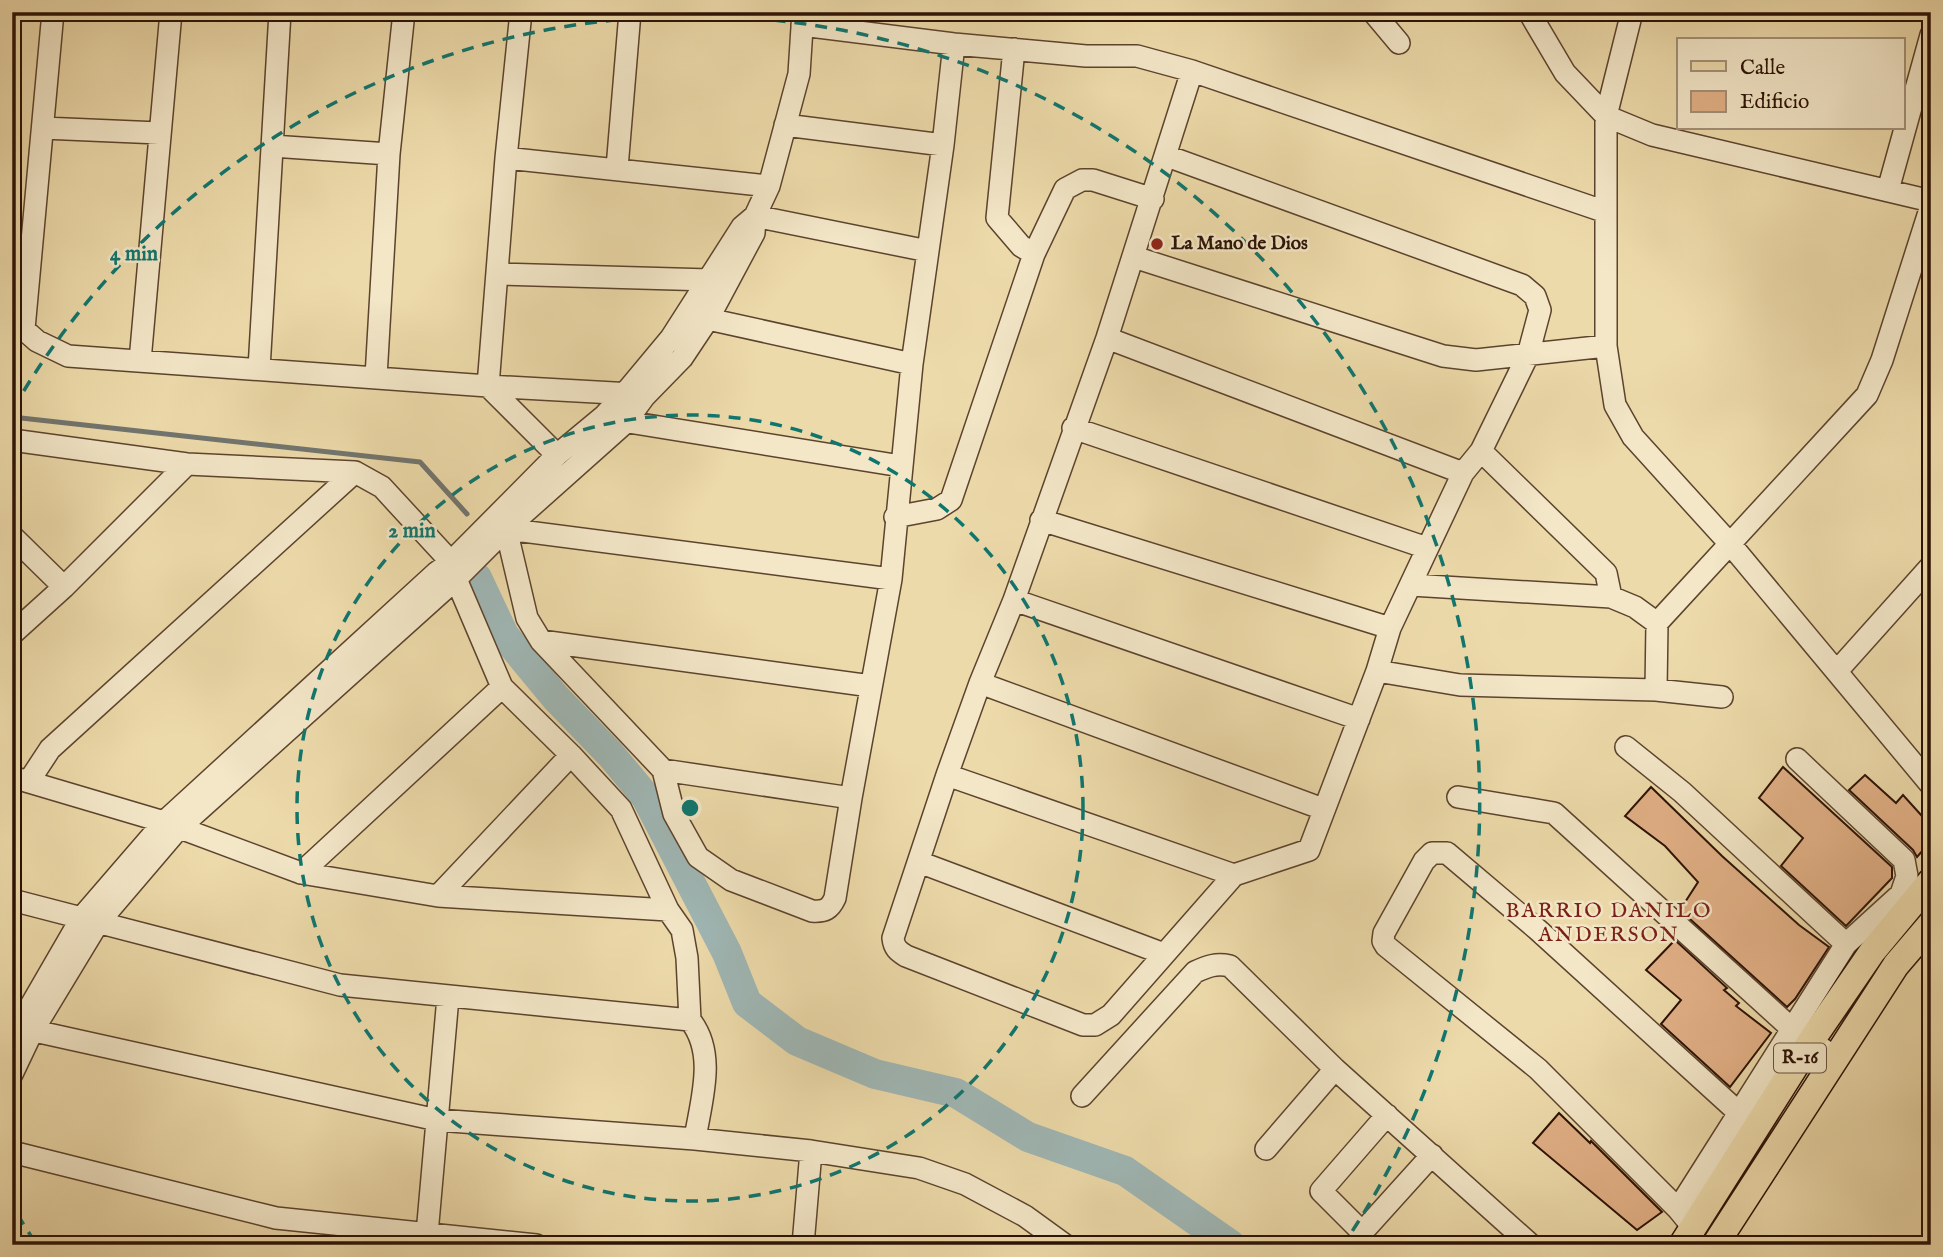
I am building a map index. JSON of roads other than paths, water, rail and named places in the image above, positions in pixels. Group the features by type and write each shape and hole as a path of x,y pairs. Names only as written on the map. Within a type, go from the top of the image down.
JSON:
{"main road":[{"name":"R-16","path":"1684,1227 1801,1035 1931,881"},
{"name":"R-16","path":"1715,1245 1896,965 1931,923"}],"street":[{"path":"52,12 43,128 18,324 37,341 68,356 635,395"},
{"path":"140,361 171,12"},
{"path":"259,369 280,12"},
{"path":"376,377 389,154 404,12"},
{"path":"488,386 506,158 522,12"},
{"path":"617,168 630,12"},
{"path":"1373,12 1399,43"},
{"path":"1530,12 1564,73 1606,116 1652,135 1888,190 1931,203 1882,360 1867,395 1657,623 1656,690"},
{"path":"1632,12 1606,116 1606,346 1615,405 1633,437 1731,545 1931,785"},
{"path":"500,524 625,423 635,395 691,305 717,284 754,233 755,216 769,186 799,74 802,19 954,44 1086,56 1137,56 1192,71 1606,212"},
{"path":"1888,190 1931,35"},
{"path":"500,524 527,618 541,641 663,770 674,814 698,857 731,880 812,911 821,912 830,907 835,898 891,579 912,364 943,145 954,44"},
{"path":"1014,50 998,218 1021,246 1034,254"},
{"path":"1167,156 1522,285 1535,296 1540,310 1528,355 1481,451 1463,473 1390,628 1377,671 1309,850 1234,875 1111,1015 1095,1025 1083,1025 898,952 894,938 947,775 1014,600 1107,338 1192,71"},
{"path":"785,125 943,145"},
{"path":"43,128 159,133"},
{"path":"272,146 389,154"},
{"path":"506,158 769,186"},
{"path":"895,517 937,509 951,500 1034,254 1065,189 1082,180 1093,180 1153,199"},
{"path":"755,216 928,251"},
{"path":"1134,257 1443,356 1476,360 1606,346"},
{"path":"498,274 717,284"},
{"path":"12,1074 18,1031 90,920 171,825 436,573 454,571 500,524 557,455 682,358 708,319 717,284"},
{"path":"708,319 912,364"},
{"path":"1107,338 1463,473"},
{"path":"488,386 557,455"},
{"path":"604,416 625,423 901,466"},
{"path":"1073,428 1427,548"},
{"path":"12,440 187,464 355,472 382,487 454,571 502,687 621,809 668,910 682,930 687,958 690,1020 699,1031 706,1059 695,1139"},
{"path":"1481,451 1606,573 1611,597"},
{"path":"12,634 64,587 187,464"},
{"path":"355,472 20,779 171,825 301,873 438,895 668,910"},
{"path":"1041,520 1390,628"},
{"path":"500,524 891,579"},
{"path":"12,536 64,587"},
{"path":"1837,671 1931,566"},
{"path":"1412,585 1611,597 1635,607 1657,623"},
{"path":"1014,600 1359,719"},
{"path":"541,641 871,686"},
{"path":"1377,671 1460,685 1656,690 1721,696"},
{"path":"980,684 1323,809"},
{"path":"301,873 502,687"},
{"path":"1626,747 1682,792 1846,944"},
{"path":"438,895 571,755"},
{"path":"1738,1112 1538,930 1447,853 1432,853 1424,861 1384,933 1386,946 1538,1069 1684,1227 1738,1112 1801,1035 1846,944 1901,894 1908,876 1904,860 1797,759"},
{"path":"663,770 851,798"},
{"path":"947,775 1234,875"},
{"path":"1458,797 1554,813 1801,1035 1836,1058"},
{"path":"919,862 1164,954"},
{"path":"12,900 340,985 690,1020"},
{"path":"1082,1096 1195,972 1209,965 1230,966 1335,1069 1531,1245"},
{"path":"427,1234 448,997"},
{"path":"18,1031 437,1121 695,1139 811,1151 919,1168 965,1184 1025,1216 1065,1245"},
{"path":"1266,1149 1335,1069"},
{"path":"1387,1115 1321,1191 1358,1228 1367,1227 1432,1155"},
{"path":"803,1245 811,1151"},
{"path":"12,1152 276,1218 400,1238 427,1234 536,1245"}],"waterway":[{"path":"12,417 420,462 467,514"},
{"path":"477,578 504,635 556,698 611,755 646,797 727,953 747,1003 797,1041 875,1074 956,1093 1028,1137 1125,1171 1231,1245"}],"place":[{"name":"La Mano de Dios","path":"1157,244"}],"district":[{"name":"BARRIO DANILO ANDERSON","path":"1609,923"}]}
